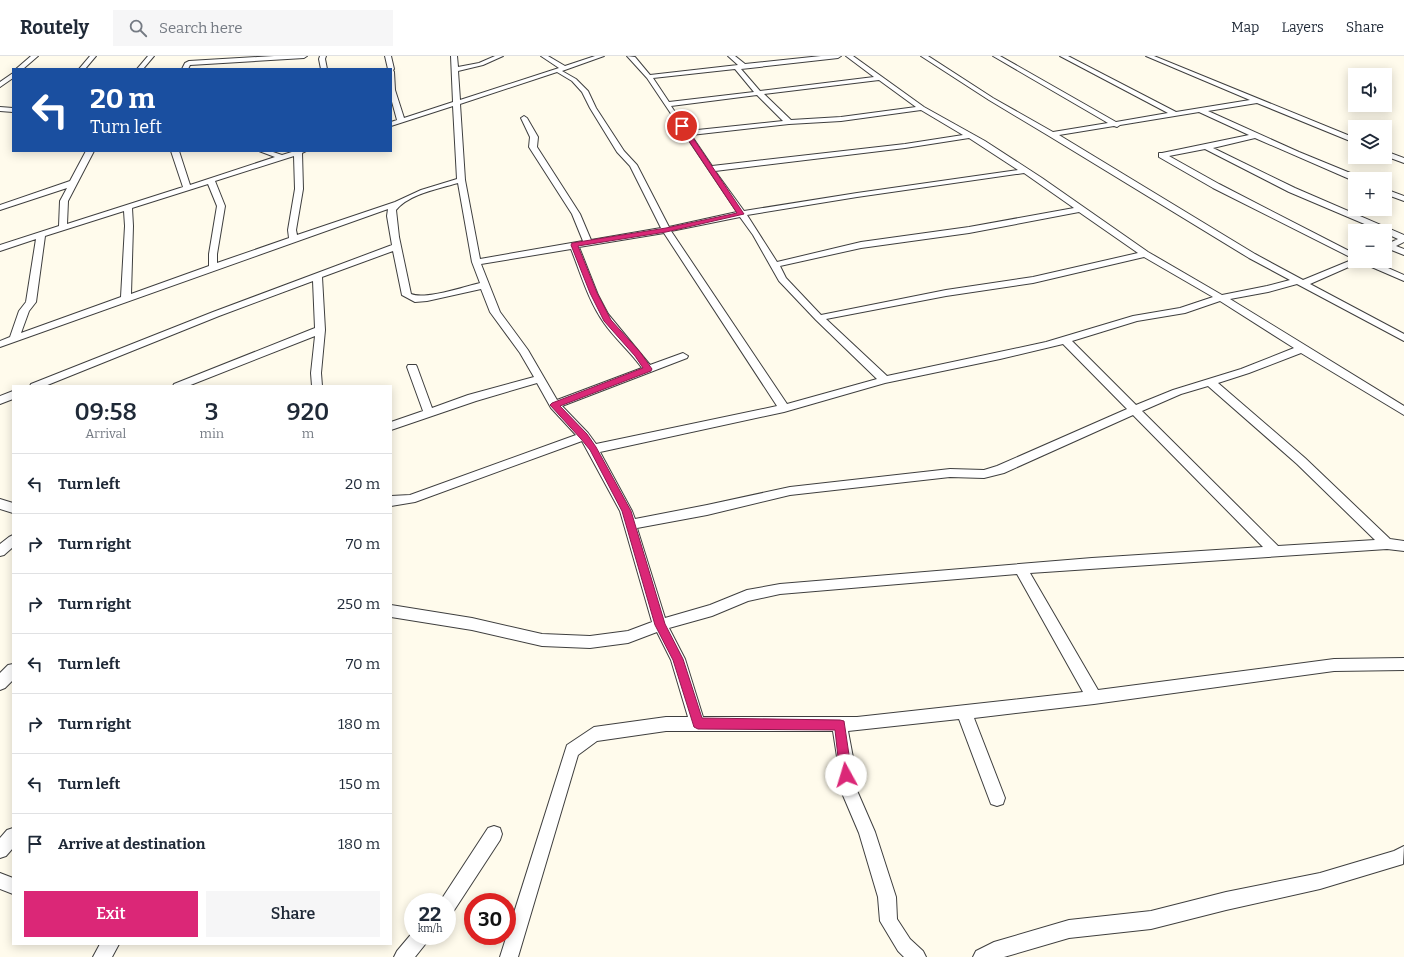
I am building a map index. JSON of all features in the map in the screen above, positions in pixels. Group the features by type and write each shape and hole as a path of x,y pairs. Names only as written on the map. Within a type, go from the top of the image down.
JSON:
{"street":[{"path":"20,68 35,56"},
{"path":"83,68 93,56"},
{"path":"141,68 151,56"},
{"path":"185,68 187,64 254,62 304,56"},
{"path":"323,56 324,68"},
{"path":"388,56 391,68"},
{"path":"454,56 461,180 476,262 495,312 524,352 554,405 584,436 593,449 626,511 660,625 678,659 698,724"},
{"path":"455,70 481,64 500,56"},
{"path":"544,56 586,91 593,108 621,152 633,165 666,230 784,408"},
{"path":"392,124 601,56"},
{"path":"630,56 640,64 668,104 710,169 757,235 782,279 819,318 885,380"},
{"path":"732,56 754,88 789,122"},
{"path":"649,77 739,67 796,58 838,56"},
{"path":"850,56 922,108 970,136 1024,171 1145,254 1219,298 1244,311 1302,349 1404,411"},
{"path":"924,56 991,99 1052,134 1252,256 1404,338"},
{"path":"996,56 1117,125"},
{"path":"1063,56 1177,115"},
{"path":"1148,56 1348,138"},
{"path":"0,85 12,76"},
{"path":"668,104 811,88 881,78"},
{"path":"392,90 401,121"},
{"path":"1052,134 1257,102"},
{"path":"687,133 789,122 841,119 922,108"},
{"path":"0,109 12,110"},
{"path":"1202,110 1255,136 1348,175"},
{"path":"524,118 534,137 533,148 576,214 588,243"},
{"path":"710,169 931,144 970,136"},
{"path":"1255,136 1206,148 1162,155 1216,186 1348,253"},
{"path":"1206,148 1292,190 1404,239"},
{"path":"63,228 64,201 89,152"},
{"path":"175,152 187,188"},
{"path":"266,152 281,157"},
{"path":"0,248 300,152 299,189 292,230 294,239"},
{"path":"1392,156 1404,161"},
{"path":"476,262 666,230 741,214 857,195 1024,171"},
{"path":"0,344 396,204 416,193 461,180"},
{"path":"211,181 221,206 212,254 213,268"},
{"path":"0,208 73,183"},
{"path":"1392,194 1404,199"},
{"path":"396,204 392,211 392,224 407,295 415,299 427,298 485,285"},
{"path":"126,299 130,226 128,208"},
{"path":"775,265 861,245 969,230 1081,209"},
{"path":"14,339 24,311 30,302 41,235"},
{"path":"1392,245 1404,239"},
{"path":"574,245 594,293 608,321 638,354 648,369"},
{"path":"38,385 216,314 397,246"},
{"path":"1392,248 1404,252"},
{"path":"819,318 932,296 1033,280 1145,254"},
{"path":"593,449 784,408 885,380 1000,356 1064,340 1136,318 1182,312 1219,298 1301,282 1348,264"},
{"path":"1380,268 1404,278"},
{"path":"317,277 320,330 316,373 317,385"},
{"path":"181,385 320,330"},
{"path":"1064,340 1275,551"},
{"path":"630,525 707,510 790,491 950,473 984,474 1000,470 1177,392 1210,382 1302,349"},
{"path":"554,405 682,356"},
{"path":"412,367 429,413"},
{"path":"392,426 472,398 540,379"},
{"path":"1210,382 1280,440 1354,510 1387,544"},
{"path":"0,400 12,395"},
{"path":"392,501 411,499 441,489 584,436"},
{"path":"0,504 12,508"},
{"path":"0,552 12,541"},
{"path":"392,611 472,624 542,640 590,642 628,637 660,625 712,610 747,596 780,589 1021,569 1275,551 1387,544 1404,546"},
{"path":"1021,569 1094,697"},
{"path":"509,957 572,750 594,734 666,724 856,724 1094,697 1334,665 1404,664"},
{"path":"0,683 12,671"},
{"path":"964,712 997,798"},
{"path":"840,725 846,763 847,786 867,832 887,897 889,921 904,945 918,957"},
{"path":"455,893 494,834"},
{"path":"0,850 12,837"},
{"path":"982,957 994,951 1069,929 1151,920 1226,901 1320,882 1397,858 1404,854"},
{"path":"0,881 12,886"},
{"path":"102,957 109,945"},
{"path":"403,957 413,945"}],"route":[{"path":"682,126 741,214 666,230 574,245 594,293 608,321 638,354 648,369 554,405 584,436 593,449 626,511 660,625 678,659 698,724 840,725 846,763 846,775"}]}
